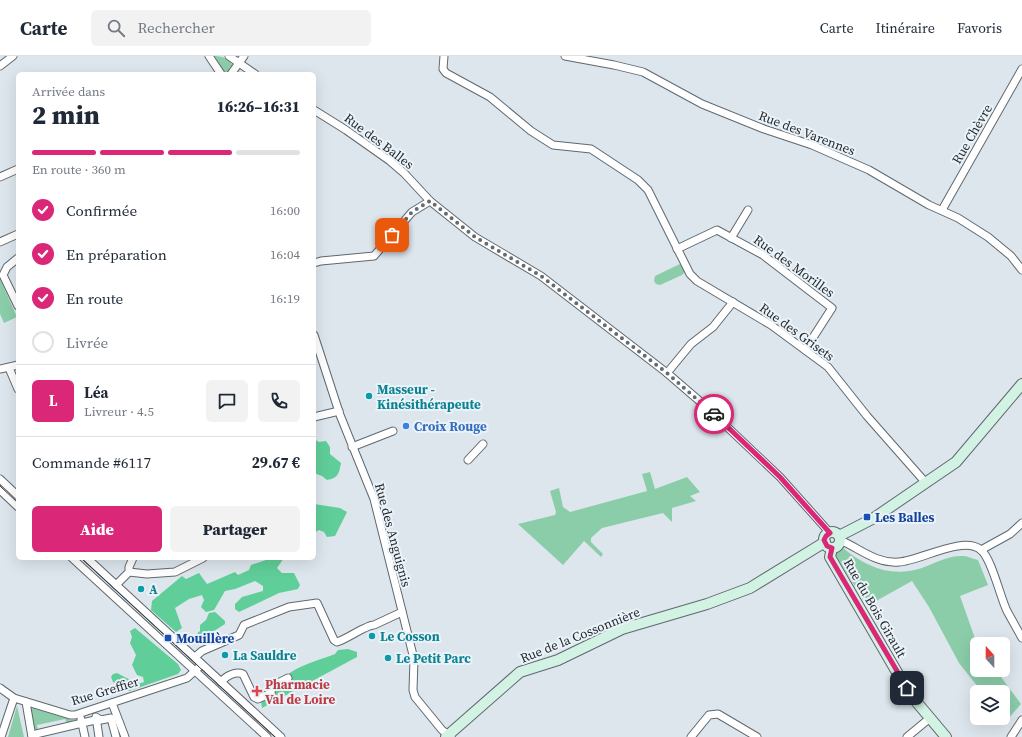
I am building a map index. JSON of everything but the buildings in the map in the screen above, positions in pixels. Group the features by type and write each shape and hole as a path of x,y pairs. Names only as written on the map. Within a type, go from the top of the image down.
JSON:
{"street":[{"path":"0,66 12,56"},
{"path":"209,56 219,72"},
{"path":"229,56 252,72"},
{"path":"233,72 240,64 244,56"},
{"name":"Rue des Grisets","path":"444,56 443,69 446,73 490,97 531,131 553,145 591,149 638,180 648,190 690,274 697,281 771,325 828,367 867,416 926,483"},
{"name":"Rue des Varennes","path":"565,56 608,63 643,72 702,104 764,129 812,145 869,170 958,218 988,237 1011,256 1022,270"},
{"name":"Rue Chèvre","path":"942,210 1022,69"},
{"name":"Rue des Balles","path":"316,111 390,161 404,173 430,201 475,237 541,276 667,373 703,404 780,477 833,540 883,560 897,562 909,561 949,548 966,546 981,550"},
{"path":"0,177 16,170"},
{"path":"316,263 321,261 374,256 412,212 430,201"},
{"path":"732,238 748,210"},
{"name":"Rue des Morilles","path":"677,249 717,230 763,255 832,308 805,350"},
{"path":"0,242 16,235"},
{"path":"16,260 7,267 3,275 16,302"},
{"path":"667,373 690,344 713,327 733,302"},
{"name":"Rue des Anguignis","path":"316,341 352,447 359,460 360,467 374,499 414,659 413,690 415,697 420,705 449,736"},
{"path":"0,369 16,366"},
{"path":"9,368 16,384"},
{"name":"Rue de la Cossonnière","path":"449,736 520,672 558,660 622,629 707,604 750,588 874,518 956,462 1022,384"},
{"path":"316,417 339,411"},
{"path":"352,447 393,431"},
{"path":"468,460 483,444"},
{"path":"0,479 16,494"},
{"path":"0,490 16,505"},
{"path":"1022,523 1010,534 981,550 988,561 1007,611 1022,638"},
{"name":"Rue du Bois Girault","path":"833,540 830,557 909,693 946,737"},
{"path":"74,560 267,737"},
{"path":"89,560 281,737"},
{"path":"116,584 129,572 129,567 132,560"},
{"path":"129,572 147,574 175,572 199,560"},
{"path":"195,657 202,651 239,635 244,625 289,607 317,603 334,640 337,642 359,632 361,629 374,625 402,612"},
{"name":"Rue Greffier","path":"0,688 14,698 70,715 94,709 187,678 202,664"},
{"path":"221,682 228,676 238,672 243,674 254,697 258,699 271,693 272,686 288,678"},
{"path":"1,737 14,698"},
{"path":"26,702 32,736 49,734 96,719 100,720 111,718 116,737"},
{"path":"112,703 125,737"},
{"path":"94,709 99,737"},
{"path":"80,713 85,737"},
{"path":"691,737 709,715 718,714 757,737"},
{"path":"907,737 930,718"},
{"path":"1011,737 1022,720"}],"green space":[{"path":"213,56 225,58 232,64 233,67 230,67 228,72 222,72"},
{"path":"680,264 683,266 685,272 682,275 660,285 656,284 654,281 655,276"},
{"path":"0,279 16,317 4,323 0,314"},
{"path":"316,440 319,442 326,441 330,447 330,454 341,463 339,473 336,477 327,480 316,474"},
{"path":"650,472 655,489 687,477 700,492 690,496 696,501 672,508 672,522 663,513 602,528 591,538 591,542 603,554 601,557 584,541 563,565 518,524 555,515 556,512 550,491 559,488 563,507 570,512 647,491 642,474"},
{"path":"316,504 340,508 347,512 335,536 327,537 324,532 319,530 316,532"},
{"path":"843,548 873,567 900,572 916,570 956,556 965,556 978,560 988,585 960,596 975,637 970,637 970,677 959,663 929,607 912,581 867,606 835,554"},
{"path":"266,560 283,560 277,568 282,573 294,573 300,585 298,589 279,593 239,612 235,609 235,604 242,597 263,591 263,586 255,581 235,589 225,591 214,610 206,612 201,607 204,600 202,595 189,599 175,608 182,628 176,632 151,610 152,601 182,576 186,579 199,573 207,584 235,572 238,575 249,570 251,565"},
{"path":"215,612 225,621 225,624 195,643 192,638 200,631 200,625 206,620 209,613"},
{"path":"135,628 178,664 181,670 178,674 129,691 113,682 111,677 113,674 117,673 138,684 144,682 143,677 137,675 132,665 136,655 130,643 132,637 130,631"},
{"path":"348,649 357,652 357,657 262,708 261,701 275,693 278,685 291,672 335,654 338,650"},
{"path":"970,677 1001,677 1007,685 976,685"},
{"path":"1010,689 1021,704 1010,716"},
{"path":"17,706 24,737 8,737"},
{"path":"28,707 75,722 67,724 65,719 37,725 38,730 35,731"}],"tram line":[{"path":"0,486 16,501"},
{"path":"83,560 275,737"}],"way so far":[{"path":"392,235 412,212 430,201 475,237 541,276 667,373 714,414"}],"place":[{"name":"Masseur - Kinésithérapeute","path":"369,396"},
{"name":"Croix Rouge","path":"406,426"},
{"name":"Les Balles","path":"867,517"},
{"name":"A","path":"141,589"},
{"name":"Le Cosson","path":"372,636"},
{"name":"Mouillère","path":"168,638"},
{"name":"La Sauldre","path":"225,655"},
{"name":"Le Petit Parc","path":"388,658"},
{"name":"Pharmacie Val de Loire","path":"257,691"}],"route":[{"path":"714,414 780,477 830,533 824,540 827,546 832,548 830,557 907,688"}]}
